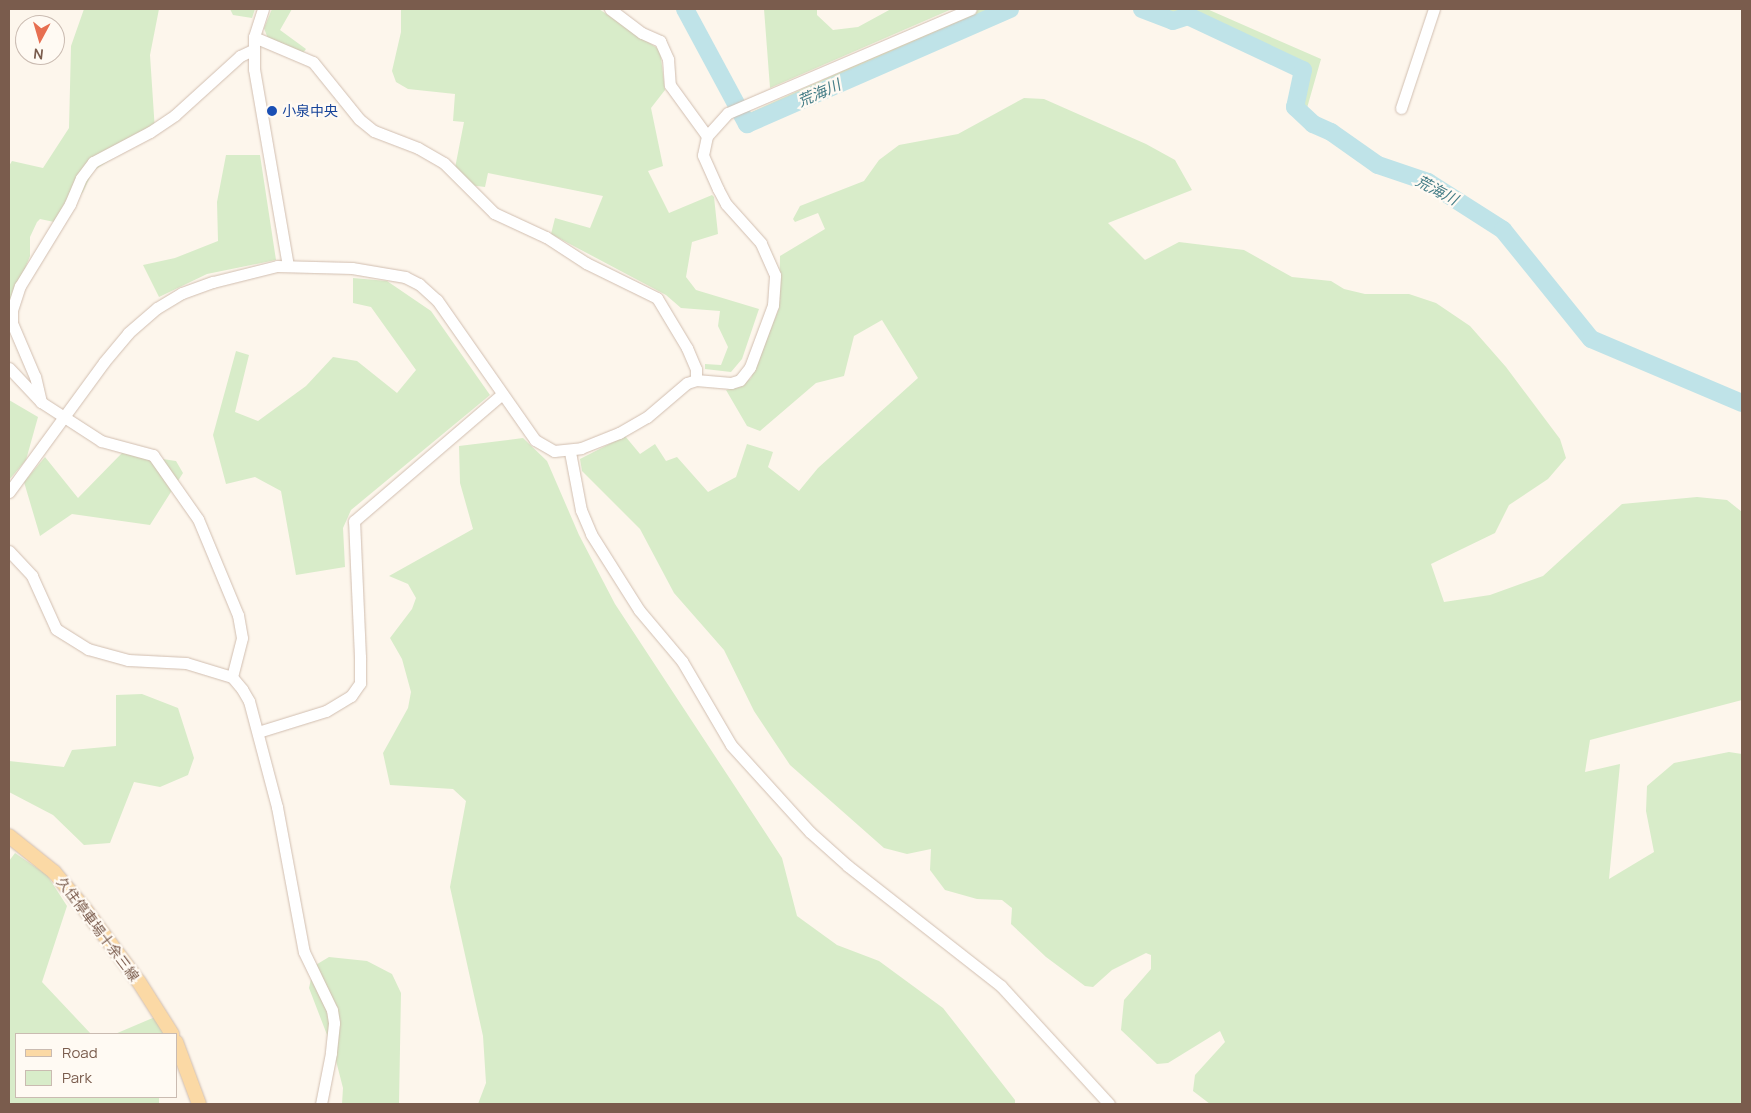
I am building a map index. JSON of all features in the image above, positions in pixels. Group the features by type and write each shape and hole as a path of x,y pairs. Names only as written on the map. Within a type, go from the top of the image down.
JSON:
{"main road":[{"name":"久住停車場十余三線","path":"9,836 54,872 84,908 171,1033"},
{"path":"178,1047 199,1104"}],"street":[{"path":"262,9 252,50 288,266"},
{"path":"610,9 642,33 660,41 668,59 670,85 707,136"},
{"path":"9,492 128,334 168,300 213,282 288,266 352,268 405,277 419,284 437,300 501,395 545,448 570,452 633,425 663,405 687,383 696,380 731,383 746,375 773,305 776,283 761,243 726,204 706,164 704,145 707,136 728,114 971,9"},
{"path":"1401,108 1434,9"},
{"path":"254,37 313,62 359,119 374,131 418,148 444,163 494,213 546,237 586,263 657,298 687,348 696,369 696,380"},
{"path":"41,402 35,377 12,323 12,310 20,286 70,204 80,178 93,162 150,132 175,115 240,56 252,50"},
{"path":"9,368 41,402 101,441 153,455 198,519 238,615 242,638 232,677"},
{"path":"258,732 326,711 351,696 360,683 354,521 501,395"},
{"path":"570,452 581,510 591,534 639,610 682,661 731,745 810,832 848,866 1001,986 1108,1104"},
{"path":"9,551 32,576 56,629 88,649 128,660 186,663 232,677 249,701 277,807 304,952 333,1016 331,1053 322,1104"}],"green space":[{"path":"84,9 159,9 150,55 155,131 93,171 83,192 59,223 40,219 37,222 30,237 30,256 9,309 9,166 12,161 43,168 69,128 71,46"},
{"path":"230,9 255,9 252,18 233,15"},
{"path":"272,9 292,9 280,30 306,49 303,53 268,39 264,28"},
{"path":"401,9 599,9 660,50 665,90 651,108 663,166 648,171 669,213 712,195 714,197 718,234 692,242 686,277 696,290 759,309 742,359 731,372 705,369 705,364 721,365 728,347 718,326 720,311 681,308 666,295 551,234 555,218 590,228 603,196 488,173 485,187 469,185 455,168 464,122 453,121 455,94 408,89 396,82 392,71 401,32"},
{"path":"764,9 817,9 817,15 833,30 858,27 891,9 952,9 770,88"},
{"path":"980,9 1003,9 820,95 748,120 745,115"},
{"path":"1151,9 1207,9 1321,59 1307,108 1300,104 1307,68 1188,12 1173,17"},
{"path":"1024,98 1044,99 1146,144 1175,160 1192,190 1108,223 1145,260 1179,242 1244,250 1292,277 1331,281 1344,289 1365,294 1409,294 1436,303 1470,326 1506,367 1560,439 1566,458 1548,479 1509,505 1495,533 1431,564 1444,602 1490,595 1543,576 1622,504 1697,497 1727,500 1742,512 1742,700 1590,740 1585,772 1620,764 1609,879 1654,852 1646,811 1647,786 1674,763 1729,752 1742,754 1742,1104 1210,1104 1193,1091 1195,1075 1225,1042 1220,1031 1168,1063 1157,1064 1121,1030 1124,1000 1151,969 1151,955 1146,953 1112,970 1093,987 1085,986 1046,957 1011,924 1012,908 1002,900 977,899 945,890 930,870 931,849 907,854 884,848 790,765 754,711 724,650 674,593 640,529 582,471 580,459 625,436 640,454 655,444 666,461 677,457 708,492 736,477 747,444 773,452 768,467 799,491 818,468 918,378 882,320 854,336 844,376 816,383 760,431 747,426 726,390 740,387 751,378 779,308 780,256 825,229 818,213 795,222 793,219 800,206 864,181 879,160 899,145 958,134"},
{"path":"226,155 260,155 276,260 207,274 159,297 143,265 175,258 218,241 217,202"},
{"path":"353,278 387,281 431,311 490,395 351,510 343,528 345,567 296,575 281,491 255,477 226,484 213,435 236,351 249,355 235,412 258,421 306,386 333,357 357,361 397,393 416,370 371,307 353,303"},
{"path":"9,400 38,417 26,460 9,480"},
{"path":"523,438 547,461 579,535 615,604 782,858 797,916 837,945 879,961 943,1008 1015,1100 1015,1104 478,1104 486,1083 483,1036 450,887 466,801 453,789 390,785 383,753 408,708 411,692 402,659 390,638 412,609 416,598 408,584 389,576 473,529 460,483 459,446"},
{"path":"122,453 176,461 183,473 150,525 72,514 40,536 24,482 45,457 78,498"},
{"path":"142,694 178,708 194,758 188,775 160,787 134,782 110,843 84,845 53,815 9,792 9,761 64,767 72,750 116,746 116,695"},
{"path":"15,853 47,875 67,906 42,982 90,1033 15,1033 15,1098 159,1098 159,1104 9,1104 9,861"},
{"path":"329,957 367,961 392,974 401,993 399,1104 342,1104 343,1088 334,1053 309,988 314,966"},
{"path":"155,1017 163,1033 117,1033"}],"waterway":[{"name":"荒海川","path":"685,9 747,124 1010,9"},
{"name":"荒海川","path":"1142,9 1173,21 1188,16 1303,70 1295,107 1313,124 1331,132 1378,165 1428,182 1503,230 1591,339 1742,403"}],"place":[{"name":"小泉中央","path":"272,111"}]}
